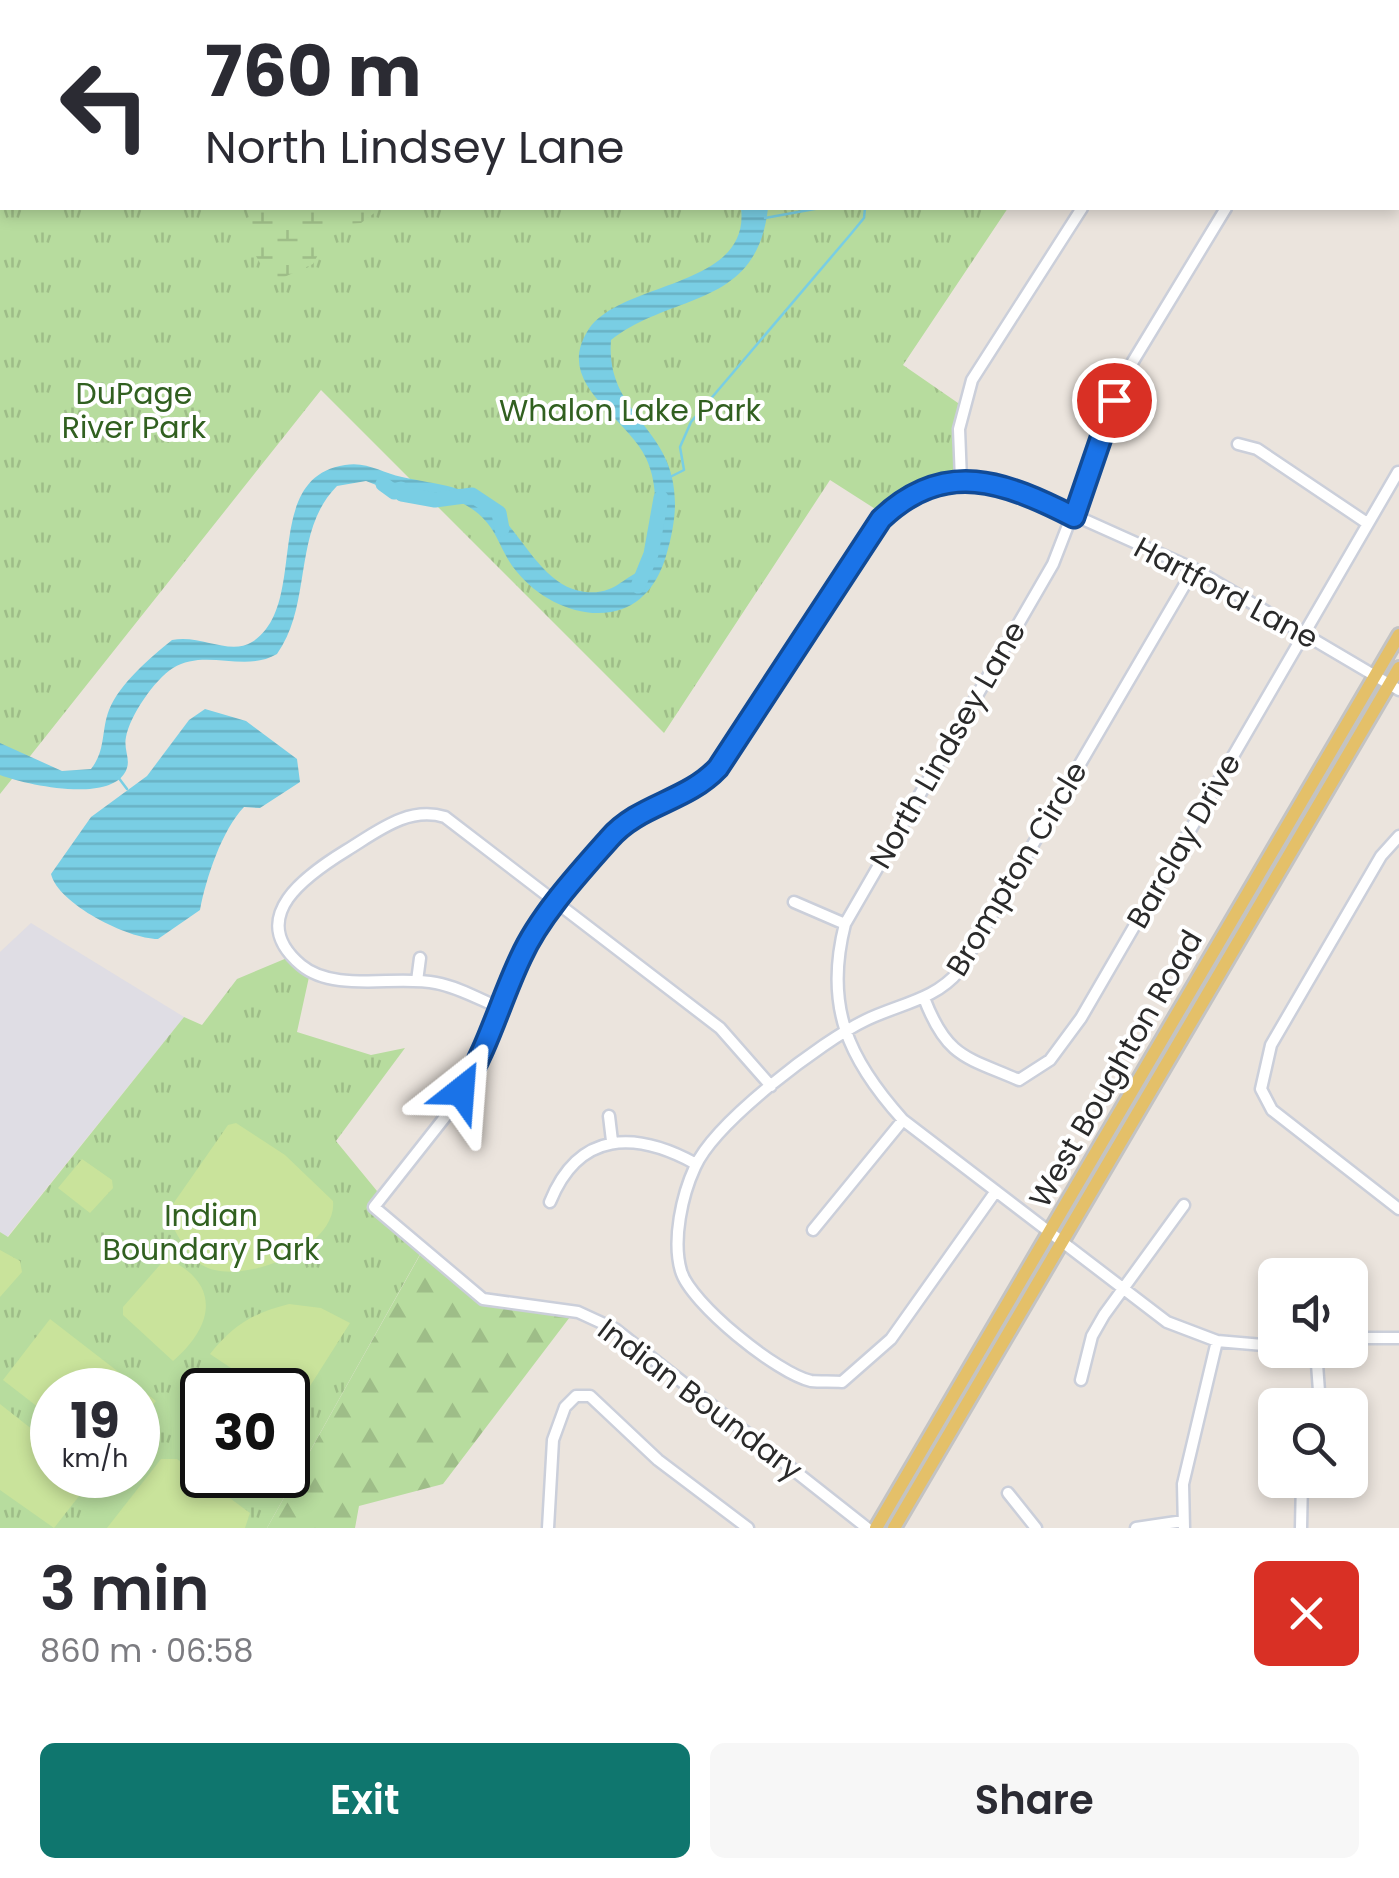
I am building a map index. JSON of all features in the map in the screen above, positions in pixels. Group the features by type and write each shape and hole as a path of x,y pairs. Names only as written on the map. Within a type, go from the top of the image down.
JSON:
{"main road":[{"name":"West Boughton Road","path":"876,1528 1399,635"},
{"name":"West Boughton Road","path":"894,1528 1394,687 1399,668"}],"street":[{"path":"961,480 959,429 972,380 1081,210"},
{"name":"North Lindsey Lane","path":"1062,1242 903,1120 868,1082 845,1032 836,959 845,924 1045,579 1074,517 1128,368 1225,210"},
{"path":"1238,444 1257,449 1367,524"},
{"name":"Barclay Drive","path":"924,998 940,1032 976,1066 1020,1080 1050,1060 1080,1018 1398,472"},
{"name":"Hartford Lane","path":"374,1207 445,1117 477,1066 528,942 621,826 650,808 692,792 718,768 881,519 921,490 961,480 1009,486 1194,568 1394,687"},
{"name":"Brompton Circle","path":"996,1191 891,1339 842,1382 810,1380 780,1366 688,1289 678,1246 696,1164 730,1123 771,1086 845,1032 949,984 1194,568"},
{"path":"500,1008 455,988 417,981 333,978 305,968 290,953 282,935 282,913 290,892 306,875 381,829 423,813 455,824 720,1028 771,1086"},
{"path":"1399,836 1380,856 1271,1045 1261,1089 1272,1110 1399,1208"},
{"path":"794,902 845,924"},
{"path":"417,981 420,958"},
{"path":"609,1116 612,1140"},
{"path":"813,1230 903,1120"},
{"path":"550,1202 556,1186 574,1166 612,1140 655,1144 696,1164"},
{"path":"1081,1380 1092,1336 1184,1205"},
{"name":"Indian Boundary","path":"374,1207 483,1299 578,1312 615,1329 867,1528"},
{"path":"1062,1242 1166,1322 1217,1341 1258,1345"},
{"path":"1368,1338 1399,1338"},
{"path":"1136,1528 1183,1524 1183,1484 1217,1341"},
{"path":"548,1528 553,1440 566,1407 576,1396 590,1396 658,1460 748,1528"},
{"path":"1008,1494 1036,1528"},
{"path":"1301,1528 1302,1498"}],"shaded area":[{"path":"31,923 184,1017 7,1237 0,1232 0,952"}],"green space":[{"name":"Whalon Lake Park","path":"0,210 1007,210 903,365 958,403 954,473 908,491 880,512 830,480 664,733 321,390 0,794"},
{"path":"250,210 378,210 361,223 334,225 313,264 271,283 251,247"},
{"name":"Indian Boundary Park","path":"287,958 309,977 297,1032 371,1055 405,1048 336,1141 377,1191 374,1207 423,1249 310,1451 310,1368 180,1368 180,1498 284,1498 267,1528 0,1528 0,1232 8,1237 184,1017 202,1025 237,979"},
{"path":"236,1123 285,1155 333,1201 330,1218 304,1248 261,1267 218,1271 191,1255 166,1214 228,1125"},
{"path":"82,1159 112,1180 113,1188 90,1213 58,1188"},
{"path":"425,1246 485,1295 576,1309 443,1484 359,1506 355,1528 267,1528 284,1498 310,1498 310,1451"},
{"path":"0,1250 20,1261 22,1272 0,1297"},
{"path":"166,1258 196,1280 204,1292 206,1306 197,1334 173,1361 123,1315 123,1307"},
{"path":"289,1304 321,1308 350,1323 310,1386 310,1368 231,1368 210,1354 227,1335 265,1312"},
{"path":"50,1319 113,1368 30,1368 30,1401 3,1380"},
{"path":"0,1404 30,1428 30,1498 78,1498 54,1528 0,1490"},
{"path":"160,1460 180,1461 180,1498 230,1498 250,1513 245,1528 107,1528 130,1498 160,1498"}],"water":[{"path":"741,210 768,210 761,241 747,264 730,281 611,340 613,370 622,394 664,455 673,481 675,514 666,556 653,584 631,605 611,612 585,612 547,598 510,563 483,518 462,503 402,494 401,489 394,492 366,481 337,486 314,524 295,613 277,654 252,661 198,660 173,668 151,690 132,719 126,737 127,769 114,782 65,789 0,775 0,743 62,771 91,769 120,690 172,640 234,647 252,642 269,624 279,601 293,517 302,493 319,475 345,465 367,466 471,494 494,509 541,566 569,588 605,591 646,569 655,501 651,473 636,443 586,384 580,368 580,351 587,332 603,315 625,302 705,270 725,255 738,235"},
{"path":"205,709 246,721 297,759 300,782 260,808 244,807 236,817 216,855 200,910 158,939 130,933 80,908 66,897 51,874 91,817 147,776 189,720"}],"waterway":[{"path":"765,218 809,210"},
{"path":"672,476 684,470 680,447 691,422 864,218 865,210"},
{"path":"383,484 394,492 401,489 402,494 435,500 472,495 499,513 502,529"},
{"path":"638,586 651,554 661,498"},
{"path":"118,777 127,789"}],"route":[{"path":"461,1091 477,1066 520,957 538,928 621,826 650,808 692,792 718,768 881,519 921,490 961,480 1009,486 1074,517 1114,400"}],"park label":[{"name":"DuPage River Park","path":"134,411"}]}
